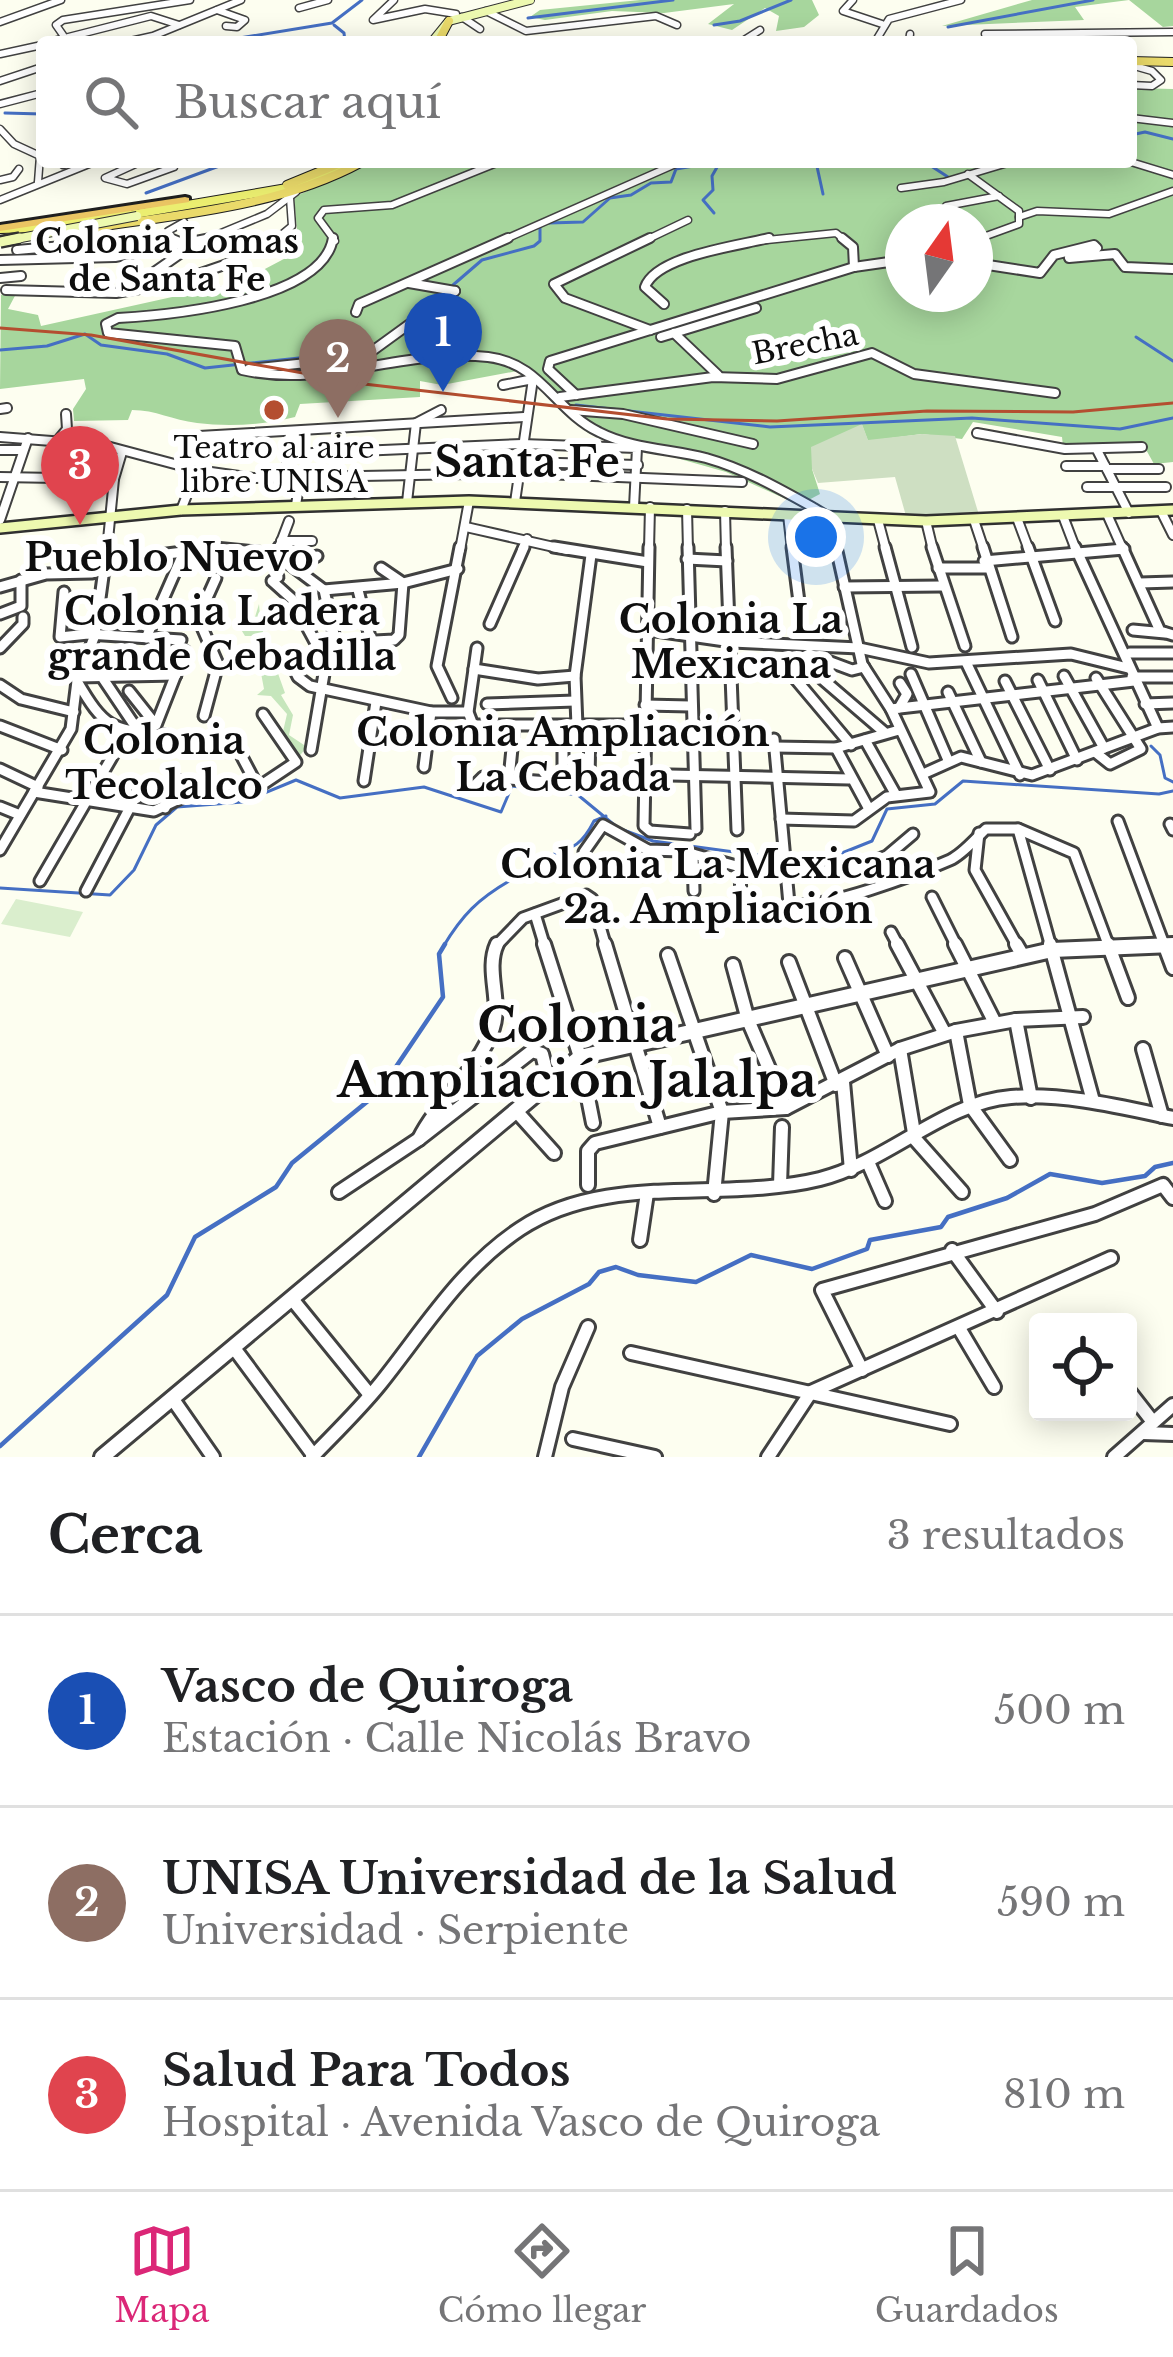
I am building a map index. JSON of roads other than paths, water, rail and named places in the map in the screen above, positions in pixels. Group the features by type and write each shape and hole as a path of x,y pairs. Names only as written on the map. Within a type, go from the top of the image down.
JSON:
{"highway":[{"path":"438,36 456,18"},
{"path":"1137,63 1173,63"},
{"path":"1137,64 1173,63"},
{"path":"0,236 156,204 290,184 336,168"},
{"path":"0,236 51,235 293,195 342,168"}],"main road":[{"path":"456,18 512,0"},
{"path":"456,18 526,0"},
{"path":"0,236 287,188 338,168"},
{"path":"0,236 295,189 340,168"},
{"path":"0,236 185,200"},
{"path":"0,524 181,510 469,501 926,521 1167,510"}],"street":[{"path":"0,20 32,0"},
{"path":"0,20 61,0"},
{"path":"179,25 152,16 123,26 63,35 56,25 62,20 190,0"},
{"path":"153,36 241,0"},
{"path":"299,8 328,0"},
{"path":"394,0 374,20 425,9 480,28"},
{"path":"853,0 843,11 882,24"},
{"path":"877,36 882,24 901,14 961,0"},
{"path":"217,10 245,20 237,27 226,26"},
{"path":"490,10 526,31 656,16 677,25"},
{"path":"750,36 760,30"},
{"path":"1035,32 1037,36"},
{"path":"985,34 1173,32"},
{"path":"0,54 36,46"},
{"path":"1149,67 1160,77 1173,78"},
{"path":"0,81 36,69"},
{"path":"1137,83 1156,85 1160,77"},
{"path":"0,104 36,95"},
{"path":"1137,119 1173,123"},
{"path":"0,129 14,144 36,154"},
{"path":"0,146 14,144"},
{"path":"1137,163 1158,166 1173,175"},
{"path":"38,182 39,168"},
{"path":"0,200 77,168"},
{"path":"127,168 105,178 127,184 171,168"},
{"path":"239,364 235,346 127,337 108,333 106,324 118,318 235,302 297,278 314,269 334,247 335,241 318,218 324,210 392,206 484,168"},
{"path":"356,312 359,304 667,168"},
{"path":"901,188 946,186 990,168"},
{"path":"0,180 13,177 19,169"},
{"path":"968,174 1018,211 1019,224 993,233"},
{"path":"1019,217 1037,212 1108,214 1173,191"},
{"path":"0,260 95,260 202,239 241,228 293,195"},
{"path":"273,242 292,226 293,195"},
{"path":"957,204 999,196"},
{"path":"650,330 565,298 554,284 688,220"},
{"path":"167,237 168,231 184,222"},
{"path":"664,304 645,287 649,276 664,265 777,236 836,233 853,248 854,267"},
{"path":"17,250 167,237 182,243"},
{"path":"133,287 202,239"},
{"path":"993,266 1040,273 1054,255 1091,244 1097,247 1069,258 1115,254 1125,267 1173,269"},
{"path":"2,284 107,294 188,278 233,262"},
{"path":"576,395 548,369 550,361 854,267 885,263"},
{"path":"2,284 21,276"},
{"path":"239,364 364,357 455,291 409,283"},
{"path":"661,337 756,308"},
{"path":"457,323 464,356"},
{"path":"674,333 719,377"},
{"name":"Brecha","path":"560,397 719,377 777,379 872,353 914,374 1055,393"},
{"path":"239,364 280,377 464,356 495,358 531,368 601,434 736,468 830,517 864,668 895,709 899,730 930,788 924,795 896,795 854,820 781,819"},
{"path":"503,385 533,379 515,502"},
{"path":"416,423 441,410"},
{"path":"571,410 623,414 753,444"},
{"path":"57,441 67,429 66,414"},
{"path":"177,464 199,436 524,417"},
{"path":"407,502 416,423"},
{"path":"286,480 290,432"},
{"path":"977,433 1065,449 1142,447"},
{"path":"0,437 57,441 197,470 286,480 410,477 520,464 638,462"},
{"path":"0,524 28,439"},
{"path":"290,454 522,444 742,482"},
{"path":"1065,449 1071,467 1159,469"},
{"path":"0,450 23,450"},
{"path":"1097,450 1129,512"},
{"path":"0,850 62,750 74,712 77,679 95,635 114,478 122,452"},
{"path":"520,464 638,462"},
{"path":"634,507 638,462"},
{"path":"181,510 197,470"},
{"path":"0,477 114,478"},
{"path":"296,505 300,480"},
{"path":"1087,487 1166,487"},
{"path":"452,698 436,672 469,501"},
{"path":"650,507 646,829 693,831 686,509"},
{"path":"1167,510 1173,535"},
{"path":"725,512 737,830"},
{"path":"1107,514 1169,634"},
{"path":"788,515 799,602"},
{"path":"1063,516 1158,728"},
{"path":"1017,518 1055,621"},
{"path":"276,554 289,520"},
{"path":"878,520 912,647"},
{"path":"974,520 1012,637"},
{"path":"926,521 942,586 965,646"},
{"path":"466,527 591,555 648,562"},
{"path":"490,624 527,539"},
{"path":"281,541 312,541"},
{"path":"0,587 229,548 276,554 328,590 403,584 458,569"},
{"path":"938,568 1124,548"},
{"path":"146,638 183,554"},
{"path":"577,726 575,676 591,555"},
{"path":"296,566 317,556"},
{"path":"687,560 727,561"},
{"path":"380,568 403,584"},
{"path":"278,577 272,581 292,599 326,662 311,750"},
{"path":"328,590 341,577"},
{"path":"204,716 218,687 218,655 201,640 197,618 216,578"},
{"path":"0,648 23,624 21,580"},
{"path":"1139,583 1173,582"},
{"path":"328,590 336,643 371,641 398,638 403,584"},
{"path":"844,587 942,586"},
{"path":"358,590 371,641"},
{"path":"64,592 60,638 95,635 183,645 156,724 129,691"},
{"path":"0,614 20,613"},
{"path":"650,630 692,639 859,648 929,663 1070,654 1131,676"},
{"path":"1133,630 1169,634"},
{"path":"477,648 468,712 473,725 646,725"},
{"path":"1126,653 1173,653"},
{"path":"804,657 852,670 864,668"},
{"path":"289,659 302,682 323,689 431,712 468,712"},
{"path":"967,662 1020,775"},
{"path":"473,669 511,671 541,680 575,676"},
{"path":"911,674 948,760"},
{"path":"77,679 176,675"},
{"path":"793,676 851,745"},
{"path":"1064,676 1099,750"},
{"path":"895,709 951,697 983,699 1072,689 1131,676 1173,677"},
{"path":"40,880 132,731 129,717 103,677"},
{"path":"820,677 885,733"},
{"path":"77,679 104,722 167,735"},
{"path":"1038,680 1077,760"},
{"path":"1006,681 1050,770"},
{"path":"1098,682 1130,739"},
{"path":"895,709 907,694 900,683"},
{"path":"0,686 21,699 74,712"},
{"path":"951,697 981,762"},
{"path":"364,781 376,701"},
{"path":"488,704 575,701"},
{"path":"1145,704 1173,703"},
{"path":"645,705 690,706"},
{"path":"129,717 144,710"},
{"path":"424,767 431,712"},
{"path":"0,769 36,789 129,808 165,808 187,794 230,797 259,789 296,762 263,714"},
{"path":"0,726 62,750"},
{"path":"589,781 590,726"},
{"path":"562,782 563,727"},
{"path":"509,779 514,728"},
{"path":"923,774 961,757 1020,775 1050,770 1158,728 1173,728"},
{"path":"899,730 836,748 774,743 789,904 803,907 908,878 953,859 980,833 995,827 1018,829 1069,849 1128,998"},
{"path":"865,740 896,795"},
{"path":"836,748 869,809"},
{"path":"241,755 259,789"},
{"path":"670,776 849,778"},
{"path":"203,777 212,794"},
{"path":"473,787 483,777 549,782"},
{"path":"165,808 178,780"},
{"path":"86,891 138,792"},
{"path":"0,807 20,815"},
{"path":"1118,821 1169,946 1173,968"},
{"path":"584,853 603,825 648,850 693,854 740,866 785,864 849,870 887,856 913,834"},
{"path":"1018,829 1052,950 1078,1017 1094,1101"},
{"path":"980,833 975,870 1024,956"},
{"path":"648,850 650,870"},
{"path":"693,854 694,891"},
{"path":"740,866 741,902"},
{"path":"419,1139 486,1044 500,1004 492,966 496,942 506,929 535,914 588,895 660,1127"},
{"path":"932,897 995,1023"},
{"path":"535,914 580,1057 593,1123"},
{"path":"890,932 950,1033 970,1105 1010,1160"},
{"path":"102,1457 580,1057 1052,950 1169,946"},
{"path":"668,955 722,1112 714,1194"},
{"path":"845,958 894,1052 915,1139 962,1192"},
{"path":"790,962 804,1007 840,1083 851,1170"},
{"path":"733,965 748,1020 786,1108"},
{"path":"588,1185 590,1146 722,1112 786,1108 894,1052 950,1033 1016,1020 1078,1017"},
{"path":"1016,1020 1031,1098"},
{"path":"1144,1049 1168,1117"},
{"path":"339,1192 419,1139 532,1051 539,1051 550,1086"},
{"path":"234,1348 313,1456 370,1395 447,1290 531,1222 589,1197 714,1194 851,1170 970,1105 1031,1098 1094,1101 1168,1117"},
{"path":"518,1113 554,1153"},
{"path":"780,1185 782,1127"},
{"path":"868,1162 885,1201"},
{"path":"862,1370 822,1290 952,1250 1095,1214 1163,1185 1173,1198"},
{"path":"640,1240 647,1193"},
{"path":"952,1250 997,1312"},
{"path":"768,1457 811,1392 1111,1258"},
{"path":"292,1299 370,1395"},
{"path":"545,1457 562,1387 588,1327"},
{"path":"959,1328 994,1387"},
{"path":"632,1353 950,1424"},
{"path":"172,1398 213,1457"},
{"path":"1114,1457 1173,1405"},
{"path":"1137,1407 1148,1428 1173,1434"},
{"path":"573,1439 655,1457"}],"waterway":[{"path":"252,36 332,23 362,0"},
{"path":"528,18 673,0"},
{"path":"714,25 740,21 791,0"},
{"path":"948,27 1093,0"},
{"path":"334,25 344,36"},
{"path":"5,113 36,114"},
{"path":"1137,134 1173,139"},
{"path":"146,193 214,168"},
{"path":"549,223 583,222 610,198 631,195 651,183 671,182 676,169 682,168"},
{"path":"714,213 703,200 713,190 717,168"},
{"path":"817,168 823,194"},
{"path":"934,168 948,177"},
{"path":"453,285 482,260 534,246 540,241 540,227"},
{"path":"399,327 445,292"},
{"path":"0,350 47,346 85,334 101,345 167,354 205,368 356,352"},
{"path":"1136,337 1173,361"},
{"path":"576,405 770,427 972,418 1120,429 1173,418"},
{"path":"1151,746 1160,755 1165,778 1173,782"},
{"path":"0,888 110,895 134,870 156,825 177,807 243,802 296,780 340,798 424,787 501,812 512,786 578,795 604,817"},
{"path":"789,859 842,853 872,841 887,809 935,804 963,781 1159,794 1173,791"},
{"path":"444,945 480,901 539,860 573,846 594,821 604,817"},
{"path":"604,817 618,828 653,841 779,858"},
{"path":"0,1446 167,1295 195,1237 276,1187 292,1163 379,1092 443,997 439,954 444,945"},
{"path":"419,1457 477,1356 522,1319 589,1284 599,1272 616,1267 638,1275 696,1282 751,1255 812,1269 867,1249 870,1240 941,1227 948,1217 1007,1198 1050,1174 1102,1183 1145,1176 1155,1167 1173,1163"}],"railway":[{"path":"0,328 91,335 364,384 667,419 777,421 927,411 1073,412 1173,403"}],"place":[{"name":"Vasco de Quiroga","path":"443,392"},
{"name":"Teatro al aire libre UNISA","path":"274,410"},
{"name":"UNISA Universidad de la Salud","path":"338,418"},
{"name":"Salud Para Todos","path":"80,525"}],"district":[{"name":"Colonia Lomas de Santa Fe","path":"167,260"},
{"name":"Santa Fe","path":"527,462"},
{"name":"Pueblo Nuevo","path":"169,557"},
{"name":"Colonia Ladera grande Cebadilla","path":"222,634"},
{"name":"Colonia La Mexicana","path":"731,642"},
{"name":"Colonia Ampliación La Cebada","path":"563,754"},
{"name":"Colonia Tecolalco","path":"164,762"},
{"name":"Colonia La Mexicana 2a. Ampliación","path":"718,886"},
{"name":"Colonia Ampliación Jalalpa","path":"577,1052"}]}
